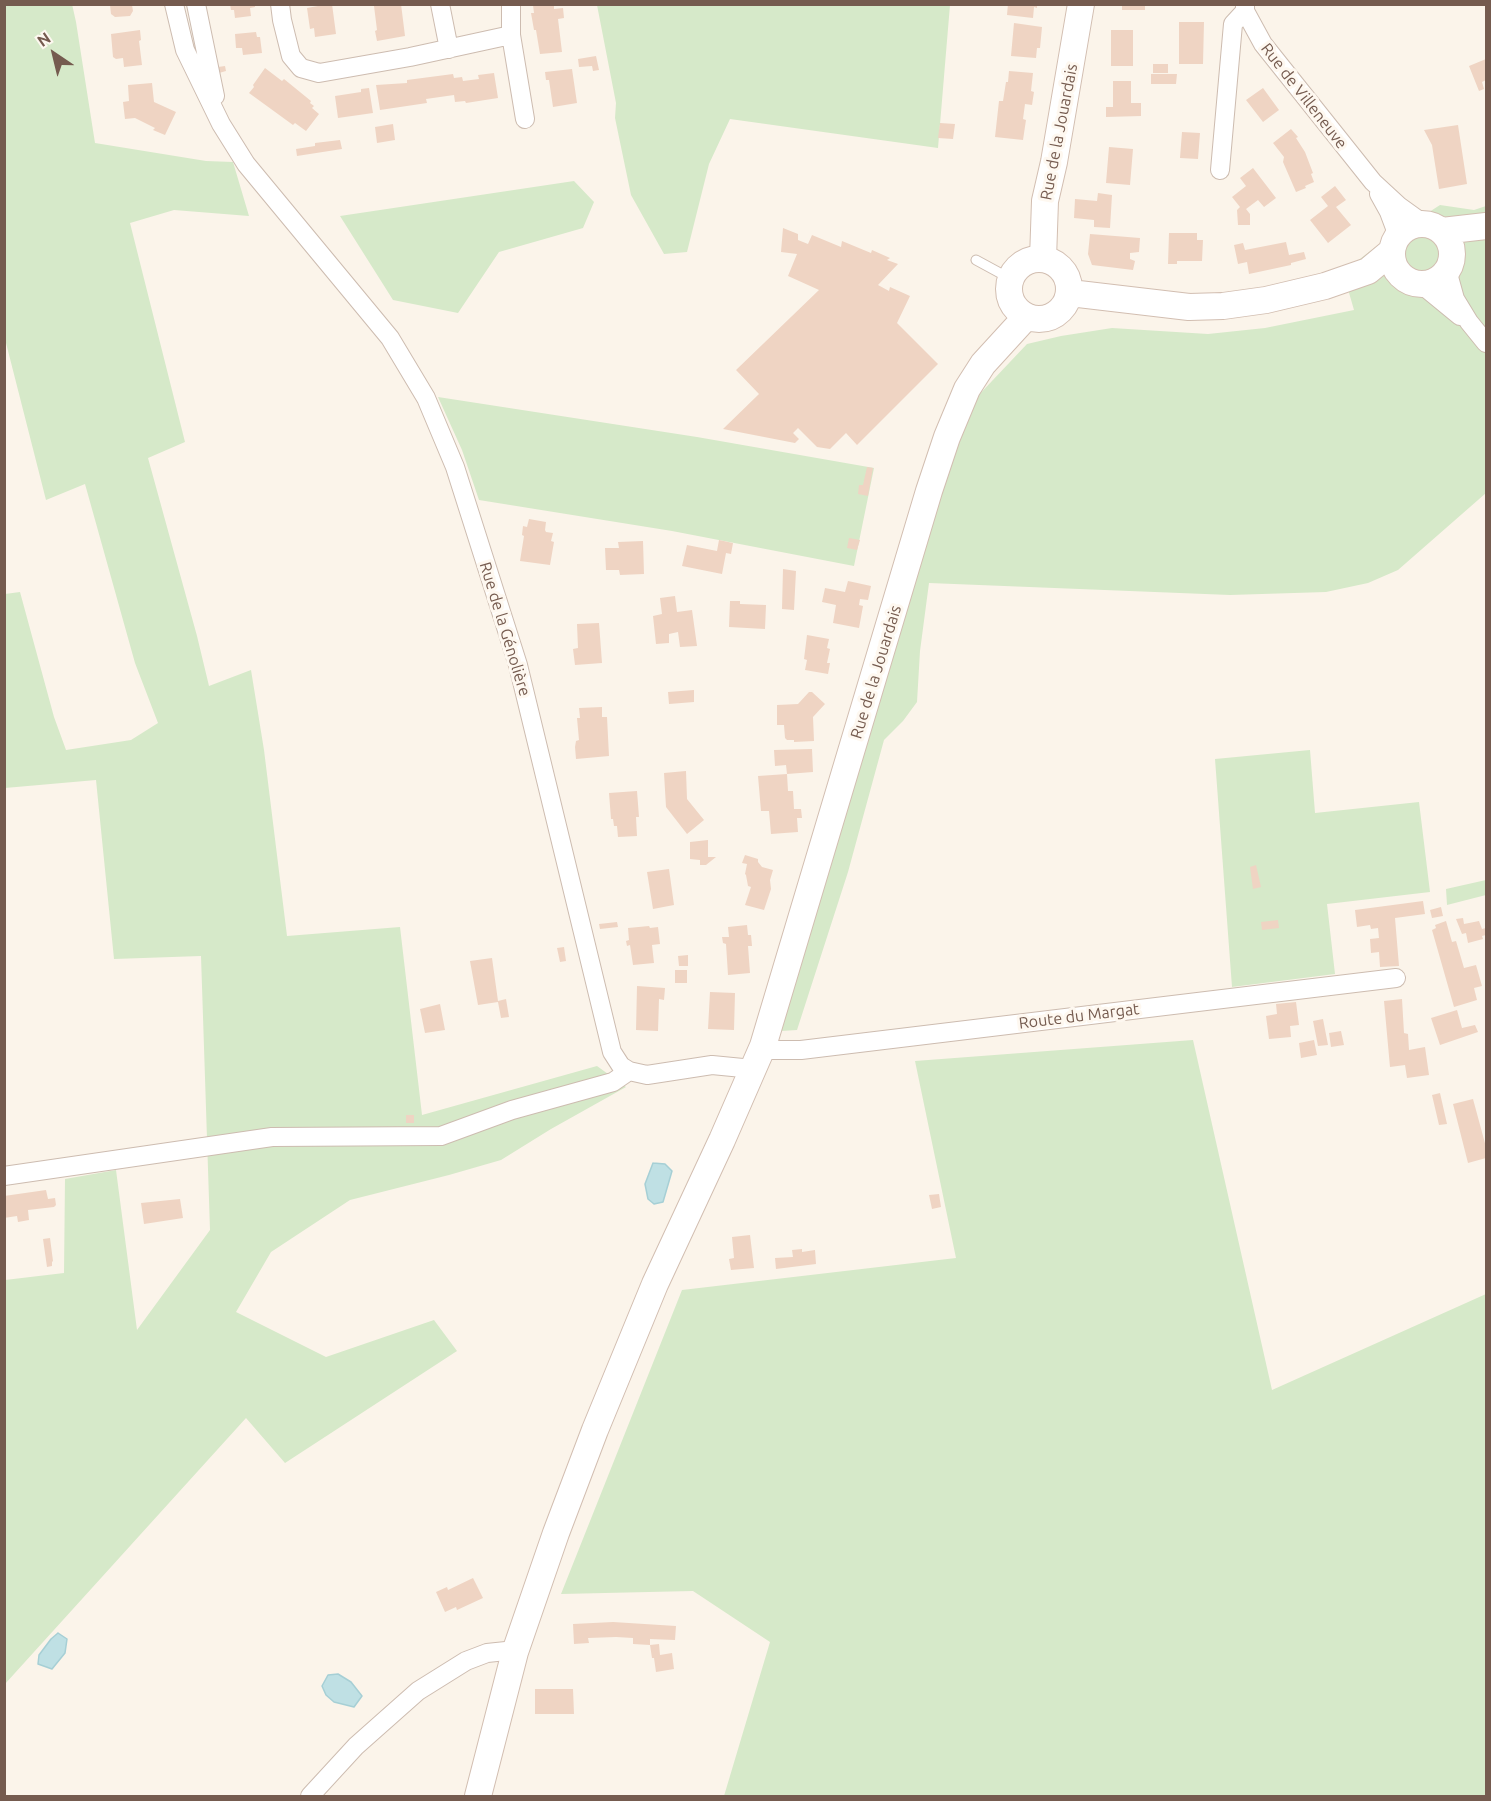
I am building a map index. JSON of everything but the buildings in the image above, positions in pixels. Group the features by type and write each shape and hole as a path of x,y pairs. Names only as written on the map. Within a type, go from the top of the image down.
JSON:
{"main road":[{"name":"Rue de la Jouardais","path":"1043,259 1045,201 1054,162 1081,4"},
{"path":"1070,293 1189,307 1223,306 1266,300 1325,286 1368,271 1395,244 1406,228 1415,225 1486,226"},
{"path":"1325,286 1436,280 1444,275 1450,264 1452,248 1448,238 1433,227"},
{"path":"1450,264 1486,234"},
{"path":"1395,244 1395,267 1414,281"},
{"path":"1043,259 1060,267 1066,274 1070,293 1057,314 1042,319 1019,312 1010,296 1011,279 1016,270 1024,263 1043,259"},
{"name":"Rue de la Jouardais","path":"477,1797 515,1652 556,1533 656,1284 763,1046 899,596 917,529 947,437 967,389 983,364 1026,316"}],"street":[{"name":"Rue de la Génolière","path":"174,4 185,50 221,124 246,165 390,338 426,398 455,467 518,664 612,1052 621,1066 629,1071"},
{"name":"Rue de la Génolière","path":"196,4 221,124"},
{"path":"280,4 291,56 300,68 319,73 410,57 511,35"},
{"path":"440,4 449,49"},
{"path":"512,4 511,35 525,118"},
{"path":"1220,170 1233,24 1245,8"},
{"name":"Rue de Villeneuve","path":"1245,8 1263,44 1373,182 1399,206 1433,227"},
{"name":"Rue de Villeneuve","path":"1373,182 1389,212 1395,244"},
{"path":"1450,264 1455,299 1469,322 1486,343"},
{"path":"1414,281 1469,322"},
{"name":"Route du Margat","path":"763,1046 770,1050 801,1050 1396,978"},
{"path":"4,1176 272,1137 441,1136 513,1110 613,1082 629,1071 648,1075 712,1065 753,1070"},
{"path":"309,1797 356,1746 418,1691 466,1661 487,1653 515,1652"}],"lane":[{"path":"976,260 1011,279"}],"green space":[{"path":"72,4 95,143 206,161 233,162 249,216 174,210 130,223 185,442 148,458 209,686 251,670 264,750 287,936 400,927 422,1115 597,1066 626,1087 501,1160 350,1200 271,1252 236,1312 326,1357 434,1320 457,1351 285,1463 246,1418 5,1684 5,1280 64,1273 65,1179 116,1170 137,1330 210,1230 201,956 114,959 96,780 5,788 5,594 20,592 54,717 66,750 131,740 158,723 135,663 85,484 46,500 5,339 5,5"},
{"path":"597,5 950,5 938,148 730,119 709,164 687,252 664,254 631,195 615,118 616,103"},
{"path":"574,181 594,202 583,228 499,252 458,313 393,300 340,216"},
{"path":"1440,205 1474,210 1486,206 1486,493 1398,570 1368,583 1326,592 1230,595 929,583 920,651 917,702 903,721 884,740 848,872 797,1030 781,1031 897,629 947,467 974,400 1027,344 1112,328 1208,334 1265,328 1354,310 1343,272 1378,245"},
{"path":"438,397 697,437 874,468 854,566 672,531 479,500 462,450"},
{"path":"1310,750 1315,813 1419,802 1430,892 1327,904 1335,974 1232,987 1215,759"},
{"path":"1486,880 1486,895 1447,905 1446,889"},
{"path":"1193,1040 1272,1390 1486,1294 1486,1796 724,1796 770,1642 693,1591 561,1594 682,1290 956,1258 915,1061"}],"water":[{"path":"653,1163 665,1164 672,1171 663,1202 654,1204 648,1199 645,1184"},
{"path":"58,1633 67,1639 65,1653 52,1669 38,1664 39,1655"},
{"path":"338,1674 351,1682 362,1696 354,1707 334,1702 326,1695 322,1686 328,1675"}]}
